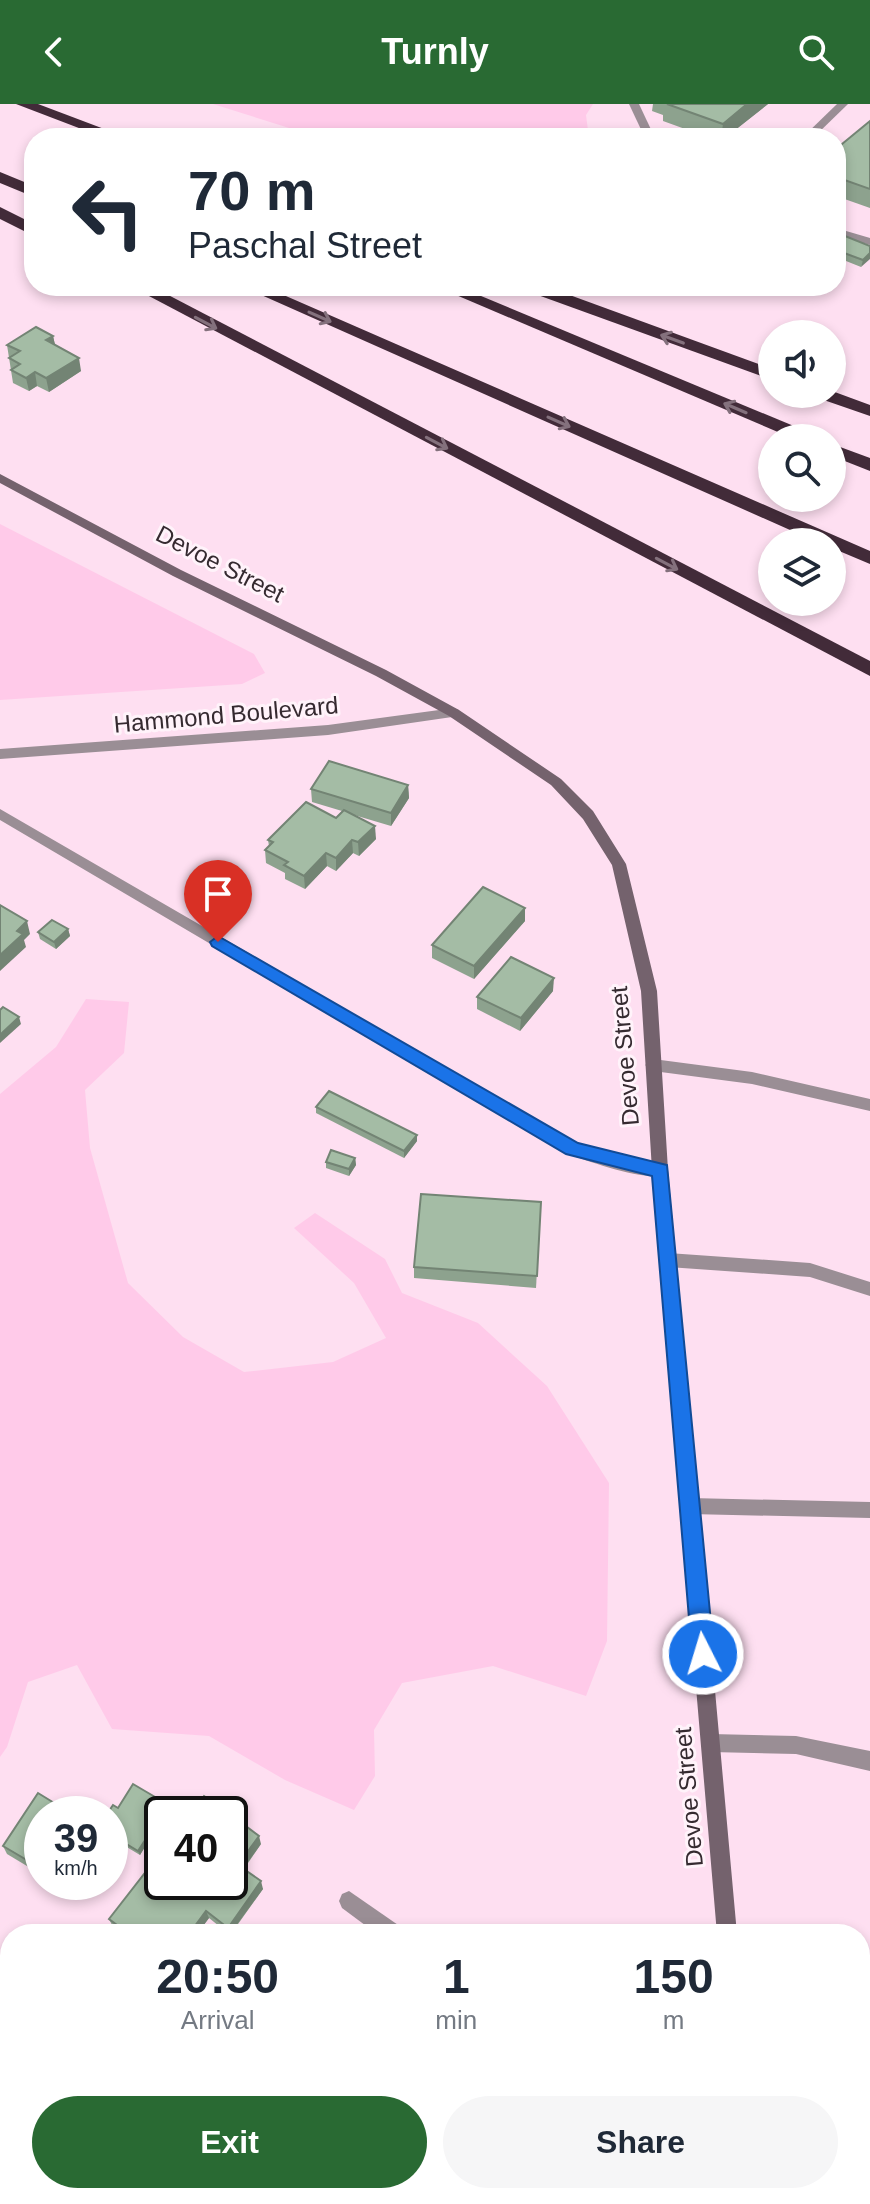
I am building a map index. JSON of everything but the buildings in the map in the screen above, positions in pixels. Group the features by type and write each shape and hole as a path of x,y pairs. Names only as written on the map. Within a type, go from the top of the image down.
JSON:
{"highway":[{"path":"7,104 64,128"},
{"path":"24,104 92,128"},
{"path":"0,177 24,188"},
{"path":"0,212 24,225"},
{"path":"157,296 870,669"},
{"path":"272,296 870,558"},
{"path":"467,296 773,424"},
{"path":"557,296 758,370"},
{"path":"846,402 870,411"},
{"path":"846,455 870,465"}],"street":[{"path":"634,104 645,128"},
{"path":"818,128 843,104"},
{"path":"846,234 870,242"},
{"name":"Devoe Street","path":"0,478 177,573 381,673 454,713 556,782 602,833 619,864 649,991 660,1170 726,1924"},
{"name":"Hammond Boulevard","path":"0,754 328,730 454,713"},
{"path":"0,814 573,1149 632,1166 660,1170"},
{"path":"653,1065 752,1078 870,1105"},
{"path":"668,1260 810,1270 870,1289"},
{"path":"690,1506 870,1510"},
{"path":"711,1743 796,1745 870,1761"},
{"path":"349,1901 380,1924"}],"shaded area":[{"path":"213,104 593,104 586,115 588,128 289,128"},
{"path":"0,524 254,654 265,673 242,684 0,700"},
{"path":"86,999 129,1002 124,1053 85,1090 90,1148 128,1283 183,1337 244,1372 333,1362 386,1338 354,1283 294,1228 315,1213 385,1259 402,1293 478,1323 547,1386 609,1483 607,1641 586,1696 493,1666 402,1683 374,1730 375,1776 354,1810 285,1780 209,1736 112,1729 77,1665 28,1682 7,1747 0,1757 0,1094 56,1047"}],"route":[{"path":"218,942 573,1149 632,1166 660,1170 703,1654"}]}
